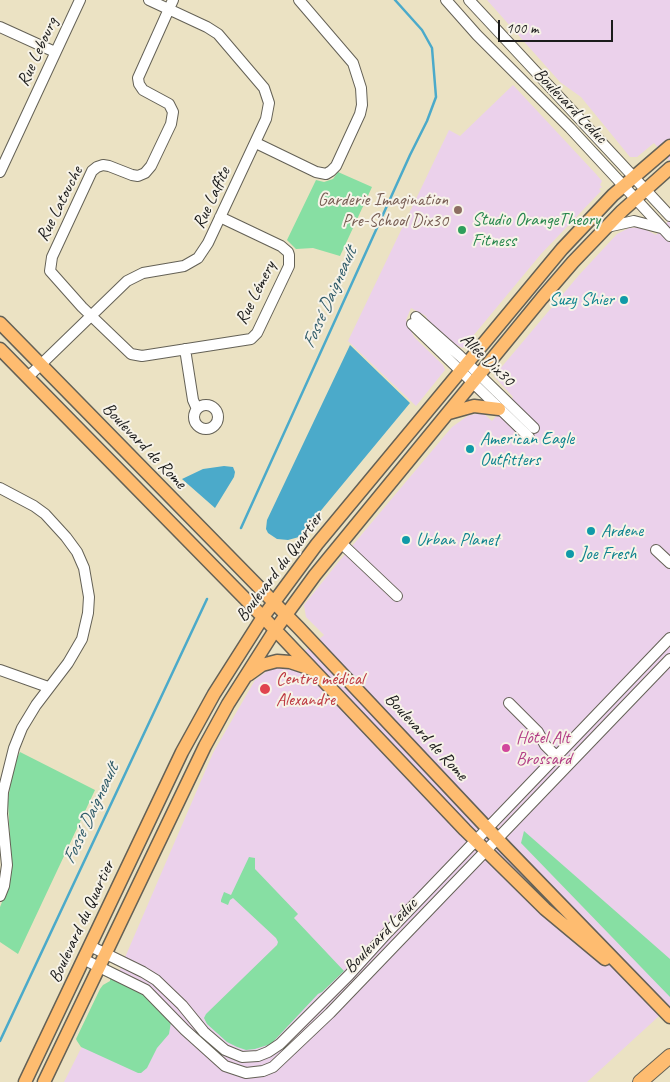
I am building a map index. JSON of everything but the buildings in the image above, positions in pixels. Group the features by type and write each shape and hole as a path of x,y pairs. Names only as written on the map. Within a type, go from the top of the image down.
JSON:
{"highway":[{"path":"640,1082 670,1057"},
{"path":"647,1082 670,1057"}],"main road":[{"name":"Boulevard du Quartier","path":"25,1082 195,728 227,672 273,602 317,544 463,366 567,244 623,186 670,146"},
{"name":"Boulevard du Quartier","path":"44,1082 201,753 244,678 285,615 341,543 558,279 635,198 670,168"},
{"name":"Boulevard de Rome","path":"0,323 273,602 497,839 670,1017"},
{"name":"Boulevard de Rome","path":"0,349 263,617 476,841 544,909 637,983"},
{"path":"447,414 464,407 474,406 500,409"},
{"path":"244,678 262,665 277,661 290,662 313,670"}],"street":[{"name":"Rue Lebourg","path":"0,172 80,0"},
{"name":"Rue Laffite","path":"28,377 122,285 137,275 148,271 184,266 194,260 205,249 266,118 269,108 267,93 261,82 218,34 170,4 149,0"},
{"path":"256,143 316,172 326,174 331,172 336,166 360,114 362,104 361,88 353,63 299,0"},
{"name":"Boulevard Leduc","path":"446,0 477,35 570,128 667,232"},
{"name":"Boulevard Leduc","path":"469,0 670,216"},
{"name":"Rue Latouche","path":"91,316 51,274 49,268 50,261 94,169 100,165 106,165 136,176 145,173 151,166 171,124 172,109 167,102 141,88 138,78 170,4"},
{"path":"0,27 55,52"},
{"name":"Rue Lémery","path":"91,316 130,354 142,356 242,341 254,337 290,262 290,255 285,249 220,217"},
{"path":"606,227 634,221 667,232"},
{"name":"Allée Dix30","path":"414,320 463,366 532,433 500,409 476,379"},
{"path":"185,349 193,400 197,409"},
{"path":"0,488 26,501 48,518 73,546 86,575 89,605 84,632 68,663 48,687 22,728 12,754 2,792 6,865 0,896"},
{"path":"341,543 397,596"},
{"path":"656,550 670,563"},
{"name":"Boulevard Leduc","path":"90,946 159,982 204,1032 225,1050 242,1057 258,1056 276,1048 320,1006 670,638"},
{"name":"Boulevard Leduc","path":"83,959 146,990 190,1035 225,1066 246,1072 263,1071 277,1064 330,1013 670,659"},
{"path":"0,670 48,687"},
{"path":"509,703 538,732 545,745 557,757"}],"shaded area":[{"path":"487,0 670,0 670,161 654,143 637,157 630,157 581,97 560,82"},
{"path":"513,85 602,181 600,185 602,187 599,189 601,191 541,254 463,348 452,343 426,316 411,308 406,320 414,337 443,365 445,370 416,406 348,341 449,130 460,136"},
{"path":"670,219 670,1006 587,1082 64,1082 114,983 213,753 255,680 271,668 285,667 324,635 306,617 304,605 452,427 469,415 483,413 492,421 513,397 494,376 579,275 617,234 629,228 641,227 656,235"}],"green space":[{"path":"338,172 372,187 340,256 313,248 296,249 287,240 316,180 324,182 333,179"},
{"path":"20,752 95,790 18,954 0,942 0,907 9,884 10,842 8,801 13,766"},
{"path":"524,831 670,959 670,997 521,843"},
{"path":"249,857 255,858 255,869 298,914 294,918 344,971 318,994 271,1044 246,1050 227,1042 207,1024 204,1018 278,942 233,898 228,905 221,902 224,892 231,895"},
{"path":"110,979 118,980 139,989 171,1022 169,1034 157,1048 147,1068 141,1073 81,1047 76,1039 100,989"}],"water":[{"path":"350,345 410,403 299,537 288,540 277,539 268,533 266,529 267,520"},
{"path":"224,466 233,467 234,477 215,508 182,479 203,469"}],"waterway":[{"name":"Fossé Daigneault","path":"241,528 427,121 436,97 432,48 422,30 395,0"},
{"name":"Fossé Daigneault","path":"0,1041 207,599"}],"place":[{"name":"Garderie Imagination Pre-School Dix30","path":"458,210"},
{"name":"Studio OrangeTheory Fitness","path":"462,230"},
{"name":"Suzy Shier","path":"624,300"},
{"name":"American Eagle Outfitters","path":"470,449"},
{"name":"Ardene","path":"591,531"},
{"name":"Urban Planet","path":"406,540"},
{"name":"Joe Fresh","path":"570,554"},
{"name":"Centre médical Alexandre","path":"265,689"},
{"name":"Hôtel Alt Brossard","path":"506,748"}]}
